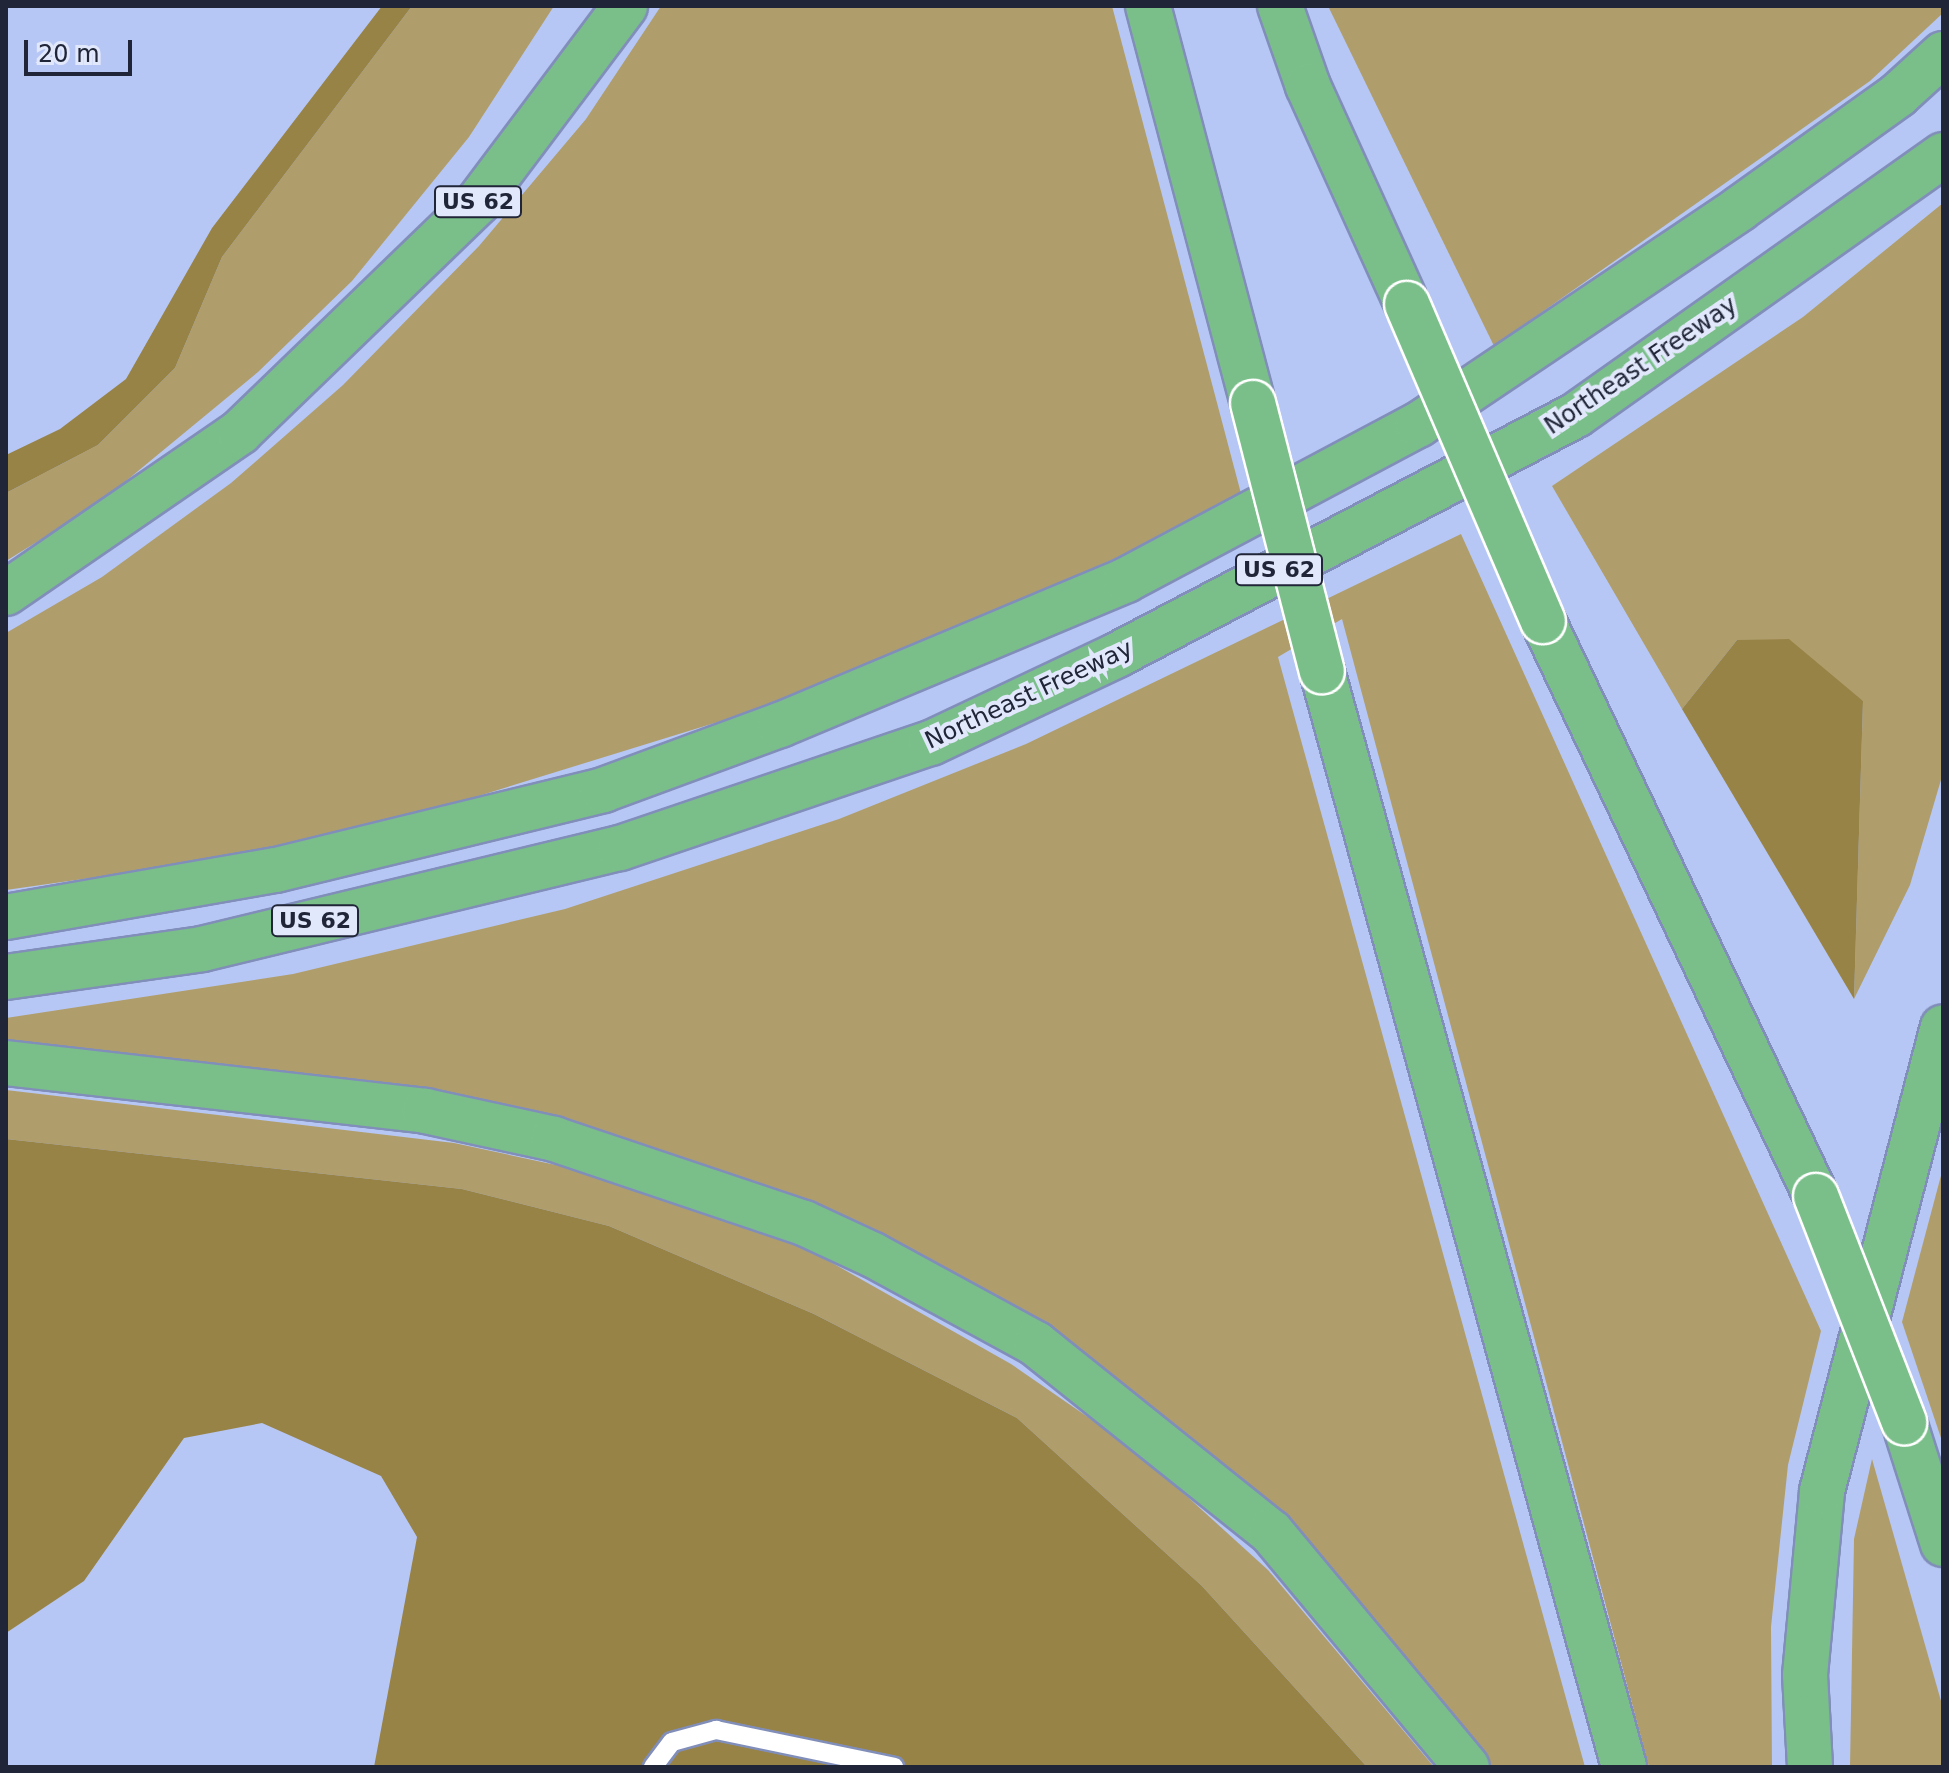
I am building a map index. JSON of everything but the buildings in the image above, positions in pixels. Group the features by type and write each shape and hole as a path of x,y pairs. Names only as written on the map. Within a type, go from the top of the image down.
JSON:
{"highway":[{"name":"US 62","path":"6,593 250,422 478,202 625,6"},
{"path":"1148,6 1322,671 1624,1767"},
{"path":"1280,6 1308,86 1407,304 1543,621 1816,1196 1904,1422 1943,1544"},
{"path":"6,917 276,870 603,790 780,725 1126,580 1418,425 1898,95 1943,54"},
{"name":"Northeast Freeway","path":"6,977 202,949 620,848 931,743 1117,655 1576,415 1890,196 1943,155"},
{"path":"1810,1767 1806,1645 1822,1491 1943,1028"},
{"path":"6,1063 411,1109 554,1139 804,1223 873,1255 1036,1344 1271,1532 1467,1767"}],"lane":[{"path":"653,1767 672,1742 716,1730 894,1767"}],"shaded area":[{"path":"382,6 412,6 222,257 175,368 98,445 6,493 6,455 60,429 126,379 212,228"},
{"path":"412,6 554,6 469,137 352,281 258,372 98,504 6,561 6,493 98,445 175,368 222,257"},
{"path":"661,6 1112,6 1243,501 821,690 459,802 237,857 6,890 6,633 102,577 231,483 343,385 479,246 586,119"},
{"path":"1328,6 1943,6 1943,13 1870,81 1494,346"},
{"path":"1943,203 1943,773 1910,885 1854,999 1863,701 1737,640 1682,709 1552,486 1803,317"},
{"path":"1461,534 1821,1331 1788,1465 1771,1627 1772,1767 1649,1767 1342,619 1278,657 1585,1767 1492,1767 1382,1629 1272,1513 1068,1340 876,1235 593,1128 375,1081 6,1044 6,1018 293,974 565,909 839,819 1026,744"},
{"path":"1789,639 1863,701 1854,999 1682,709 1737,640"},
{"path":"6,1090 454,1143 598,1174 811,1251 1011,1364 1137,1451 1268,1570 1434,1767 1367,1767 1202,1586 1017,1418 814,1314 609,1226 462,1189 6,1139"},
{"path":"6,1139 462,1189 609,1226 814,1314 1017,1418 1202,1586 1367,1767 374,1767 417,1537 381,1476 262,1423 184,1438 84,1581 6,1633"},
{"path":"1943,1168 1943,1444 1902,1322"},
{"path":"1872,1459 1943,1708 1943,1767 1850,1767 1854,1539"}]}
